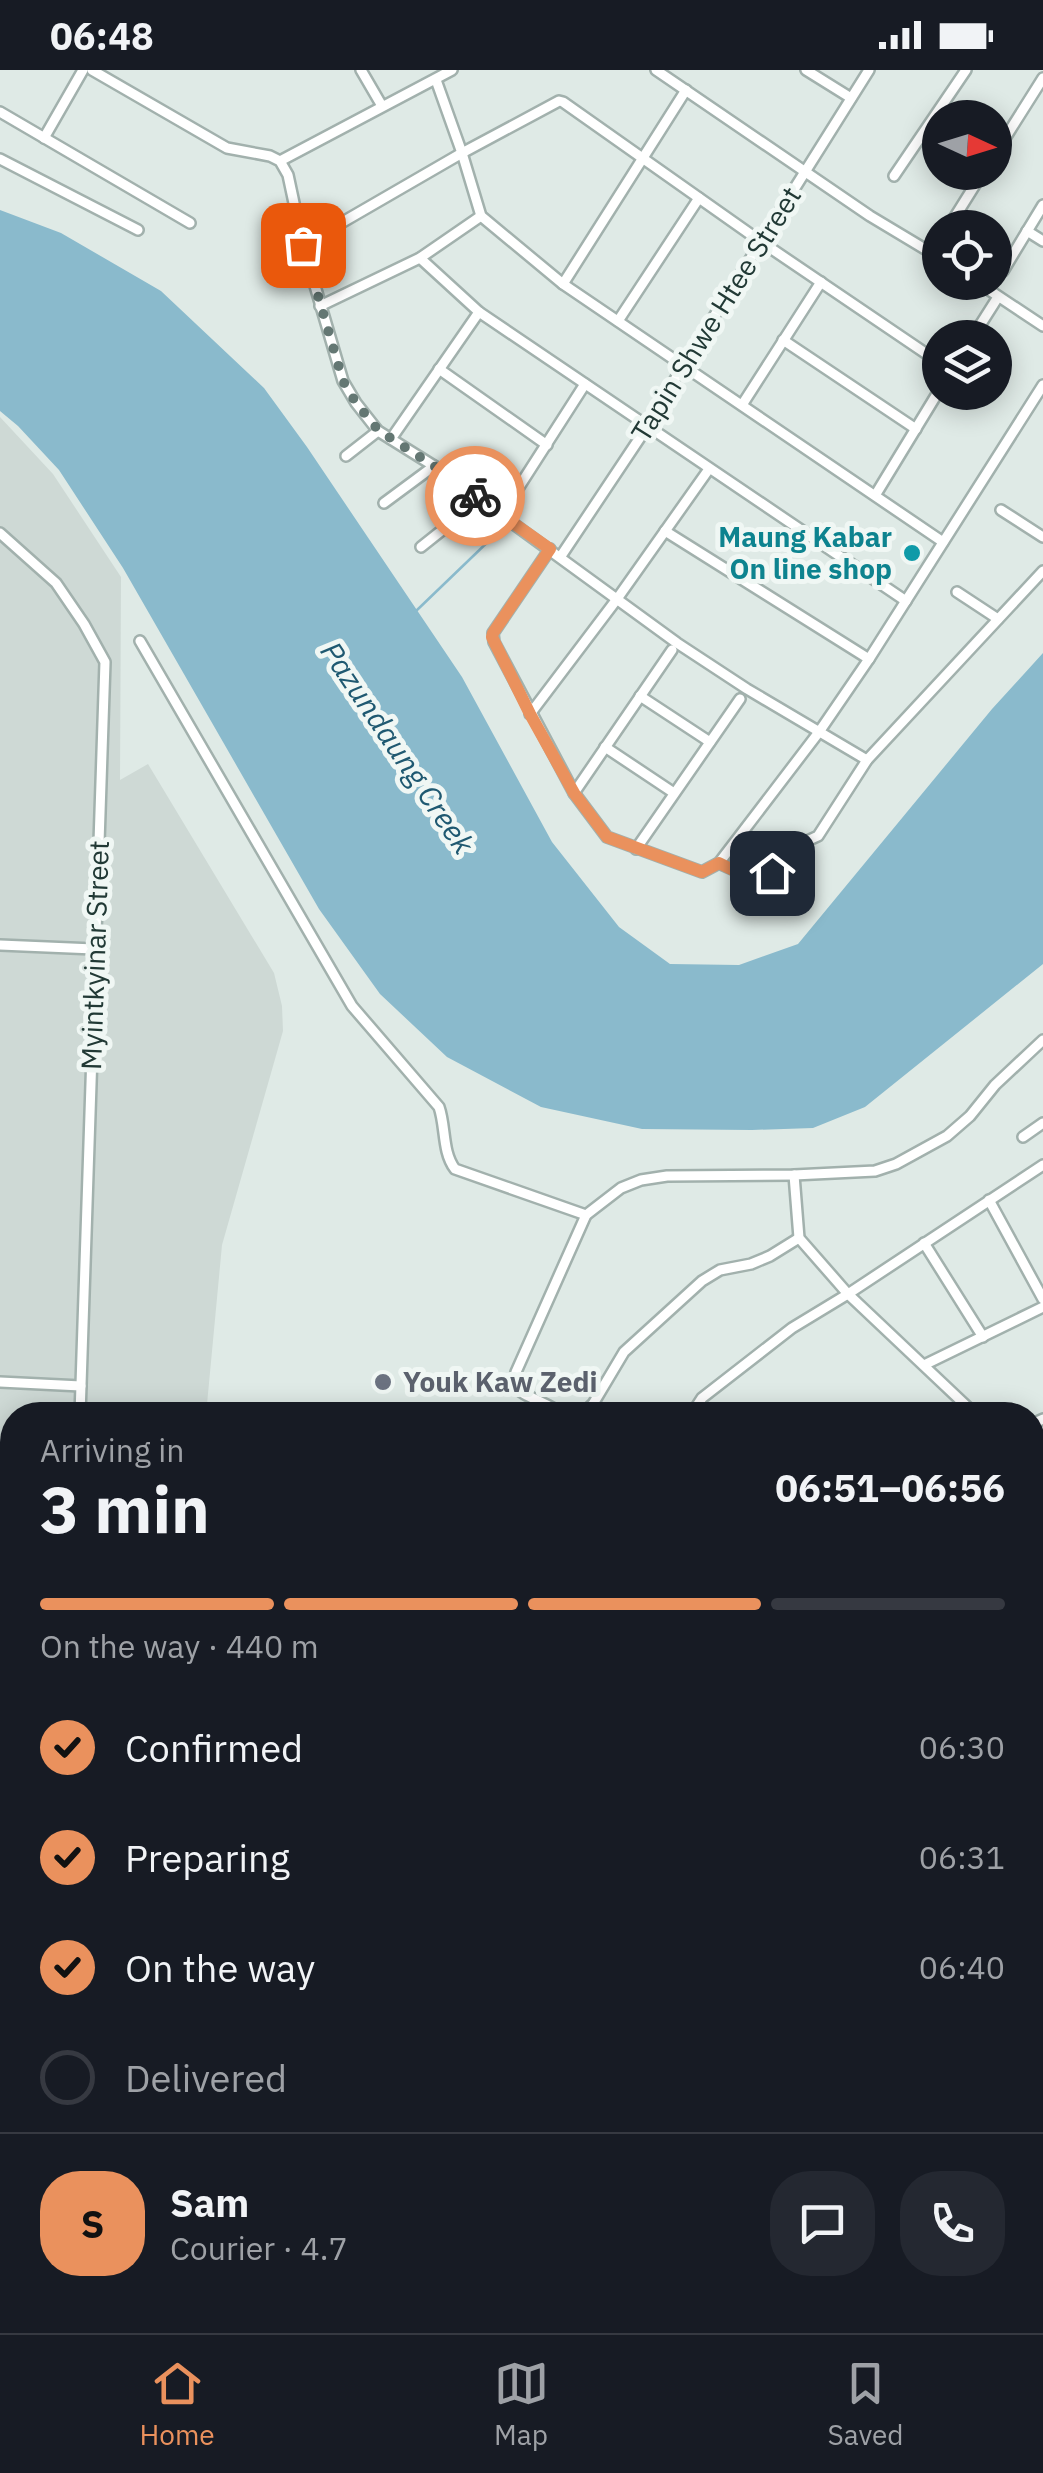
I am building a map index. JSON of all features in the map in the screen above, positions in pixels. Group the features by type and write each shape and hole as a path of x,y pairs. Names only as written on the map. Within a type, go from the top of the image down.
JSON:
{"street":[{"path":"44,138 83,70"},
{"path":"92,70 228,148 280,160 288,175 303,245 343,381 378,430 561,556 677,643 867,760"},
{"path":"361,70 382,106"},
{"path":"280,160 452,70"},
{"path":"656,70 922,247"},
{"path":"806,70 851,98"},
{"name":"Tapin Shwe Htee Street","path":"561,556 647,427 868,70"},
{"path":"894,176 966,70"},
{"path":"1012,127 1043,78"},
{"path":"436,80 481,216 563,284 943,542"},
{"path":"563,284 686,90"},
{"path":"303,245 559,101 922,351"},
{"path":"0,112 190,223"},
{"path":"0,159 138,230"},
{"path":"618,322 699,198"},
{"path":"1012,255 1043,205"},
{"path":"320,306 420,258 481,216"},
{"path":"1027,230 1043,241"},
{"path":"420,258 479,312 906,601"},
{"path":"742,404 821,282"},
{"path":"1003,300 1043,326"},
{"path":"391,439 479,312"},
{"path":"783,340 916,430"},
{"path":"439,369 548,445"},
{"path":"501,515 584,384"},
{"path":"550,549 493,633 494,642 574,793 607,837 702,872 719,863 819,732 1043,385"},
{"path":"876,494 928,410"},
{"path":"346,456 378,430"},
{"path":"384,504 434,466"},
{"path":"530,714 709,468"},
{"path":"420,547 480,500"},
{"path":"1001,510 1043,537"},
{"path":"664,531 869,659"},
{"name":"Myintkyinar Street","path":"0,534 56,583 105,662 80,1402"},
{"path":"719,863 753,880 772,873 785,852 818,836 867,760 1043,572"},
{"path":"957,592 998,620"},
{"path":"140,641 352,1006 438,1107 448,1160 455,1169 586,1216"},
{"path":"574,793 672,650"},
{"path":"640,696 710,742"},
{"path":"636,848 740,700"},
{"path":"605,748 674,794"},
{"path":"0,945 94,949"},
{"path":"544,1402 519,1392 514,1384 516,1372 586,1216 620,1188 667,1176 876,1171 947,1136 1043,1040"},
{"path":"1023,1137 1043,1123"},
{"path":"699,1402 792,1328 1043,1165"},
{"path":"794,1175 799,1238 848,1294 962,1402"},
{"path":"988,1200 1043,1299"},
{"path":"594,1402 624,1352 702,1282 720,1270 770,1256 799,1238"},
{"path":"924,1243 983,1336"},
{"path":"924,1365 1043,1307"},
{"path":"0,1382 81,1386"}],"shaded area":[{"path":"0,417 53,474 121,577 120,780 148,764 274,973 283,1031 222,1245 207,1402 0,1402"}],"water":[{"name":"Pazundaung Creek","path":"0,210 61,233 161,291 264,388 462,677 552,842 619,927 670,964 739,965 798,944 1043,653 1043,964 865,1107 813,1128 642,1129 541,1107 447,1057 380,994 319,909 123,568 59,470 0,411"}],"waterway":[{"path":"416,611 495,535"}],"way so far":[{"path":"303,245 343,381 356,403 378,430 475,496"}],"place":[{"name":"Maung Kabar On line shop","path":"912,553"},
{"name":"Youk Kaw Zedi","path":"383,1382"}],"route":[{"path":"475,496 550,549 492,637 574,793 607,837 702,872 719,863 753,880 772,873"}]}
